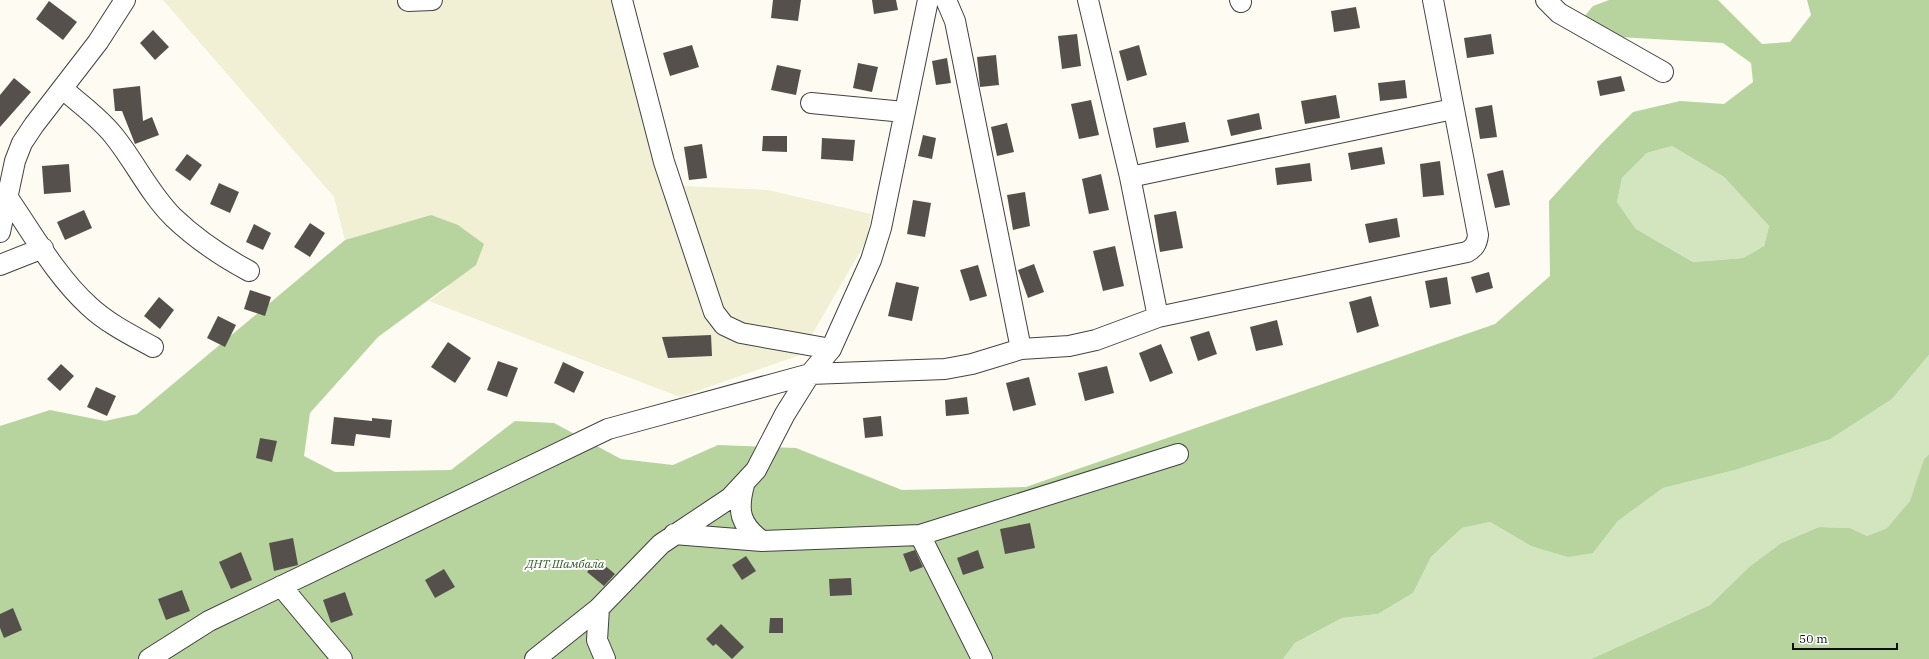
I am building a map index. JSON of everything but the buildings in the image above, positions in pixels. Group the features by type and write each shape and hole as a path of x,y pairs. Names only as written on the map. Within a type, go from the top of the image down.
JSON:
{"street":[{"path":"0,232 15,161 22,143 34,125 98,42 125,0"},
{"path":"408,1 432,0"},
{"path":"622,0 664,162 714,312 724,325 741,333 831,349"},
{"path":"535,659 599,608 661,544 724,502 744,485 756,470 775,430 810,374 831,349 871,260 881,228 928,0"},
{"path":"946,0 955,20 1021,349"},
{"path":"1088,0 1130,177 1158,317"},
{"path":"148,659 209,622 281,586 602,432 810,374 945,369 972,364 1021,349 1069,346 1096,340 1158,317 1466,252 1473,248 1477,242 1478,235 1433,0"},
{"path":"1546,0 1559,13 1663,72"},
{"path":"63,89 102,122 114,135 155,196 173,217 199,240 249,271"},
{"path":"810,103 904,112"},
{"path":"1130,177 1453,109"},
{"path":"8,198 65,280 89,306 114,325 153,347"},
{"path":"0,265 43,248"},
{"path":"674,534 762,541 920,535 1178,454"},
{"path":"744,485 740,501 742,517 750,532 762,541"},
{"path":"920,535 982,659"},
{"path":"281,586 342,659"},
{"path":"599,608 596,640 605,659"}],"shaded area":[{"path":"163,0 617,0 663,185 768,190 871,214 867,240 800,355 680,397 429,301 448,287 431,215 345,240 334,197"}],"green space":[{"name":"ДНТ Шамбала","path":"1609,0 1718,0 1762,44 1790,42 1811,15 1807,0 1929,0 1929,355 1892,399 1830,439 1735,470 1663,488 1618,521 1593,553 1568,557 1531,546 1490,522 1462,528 1431,557 1413,593 1378,614 1342,618 1295,643 1283,659 0,659 0,426 50,410 105,421 137,414 345,240 431,215 458,225 484,244 476,265 378,337 310,413 304,456 335,472 451,470 515,421 554,423 621,459 673,465 718,445 796,448 902,490 1026,487 1495,324 1550,276 1549,201 1602,143 1633,112 1680,101 1724,104 1753,82 1751,63 1723,43 1601,36 1583,18 1593,6","holes":["1672,146 1724,177 1769,226 1764,246 1743,258 1693,262 1636,229 1617,202 1622,178 1647,153"]},
{"path":"1672,146 1724,177 1769,226 1764,246 1743,258 1693,262 1636,229 1617,202 1622,178 1647,153"},
{"path":"1929,355 1929,454 1924,459 1911,501 1887,528 1867,536 1850,528 1819,527 1781,543 1749,567 1710,605 1591,659 1283,659 1295,643 1342,618 1378,614 1413,593 1431,557 1462,528 1490,522 1531,546 1593,553 1618,521 1663,488 1735,470 1830,438 1892,399"},
{"path":"1929,454 1929,659 1591,659 1710,605 1749,567 1781,543 1819,527 1850,528 1867,536 1887,528 1910,501 1924,459"}]}
